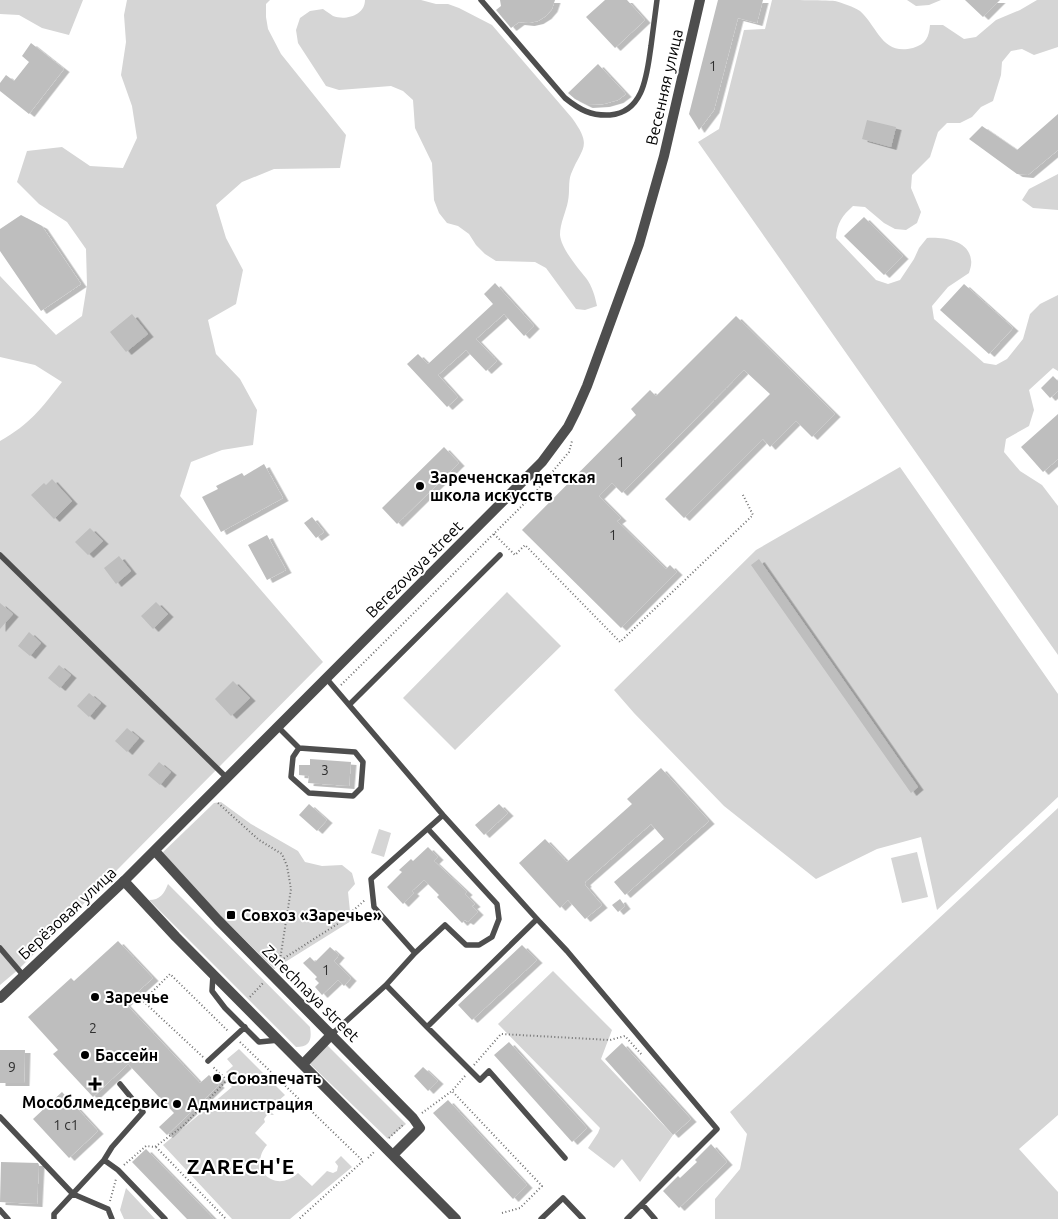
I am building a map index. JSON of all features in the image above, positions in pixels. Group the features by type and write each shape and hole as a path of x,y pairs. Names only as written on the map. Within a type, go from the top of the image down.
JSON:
{"street":[{"name":"Весенняя улица","path":"658,180 700,0"},
{"name":"Berezovaya street","path":"155,850 542,462 568,426 587,386 639,244 658,180"},
{"name":"Берёзовая улица","path":"0,998 124,882 155,850"},
{"name":"Zarechnaya street","path":"155,850 218,920 409,1113 420,1128 393,1155"},
{"path":"124,882 456,1219"},
{"path":"302,1064 332,1034"}],"lane":[{"path":"481,0 565,98 579,110 590,114 602,115 615,114 627,110 642,93 657,0"},
{"path":"0,555 228,778"},
{"path":"350,704 500,555"},
{"path":"326,678 443,815 567,951 717,1129 627,1219"},
{"path":"278,727 300,748 355,752 363,762 361,788 353,796 309,793 291,777 292,757 300,748"},
{"path":"415,953 374,907 371,880 443,815"},
{"path":"332,1034 386,985 415,953 445,925 466,946 479,945 492,937 499,918 497,904 428,828"},
{"path":"427,1027 537,919"},
{"path":"0,948 23,975"},
{"path":"212,973 212,991 259,1042 278,1040"},
{"path":"386,985 480,1080 489,1071 564,1158"},
{"path":"208,1061 245,1027"},
{"path":"48,1219 54,1216 104,1160 112,1147 143,1112 120,1084"},
{"path":"0,1117 73,1194 108,1209 112,1219"},
{"path":"104,1160 118,1170 165,1219"},
{"path":"541,1219 563,1198 583,1219"},
{"path":"642,1204 655,1219"},
{"path":"0,1210 8,1219"}],"path":[{"path":"494,534 515,555 525,545 620,642 753,515 742,493"},
{"path":"215,800 259,840 282,854 287,866 291,889 280,960"},
{"path":"274,966 280,960 339,923 366,900"},
{"path":"156,1147 183,1126 226,1080 143,1001 170,974 363,1161 299,1219"},
{"path":"249,999 267,979"},
{"path":"421,1114 452,1090 501,1034 610,1040 625,1036 645,1058"},
{"path":"452,1090 542,1186 520,1208 502,1213"},
{"path":"389,1138 406,1122"},
{"path":"108,1209 118,1170 146,1146 156,1147 226,1219"},
{"path":"368,1158 375,1151"}],"shaded area":[{"path":"0,0 83,0 69,35 42,28 19,15 0,14"},
{"path":"127,0 270,0 266,4 268,29 281,54 346,135 340,168 274,169 242,182 216,205 226,238 243,270 236,304 208,320 216,354 240,379 257,410 253,445 222,450 191,462 180,496 323,662 19,969 0,985 0,441 20,428 34,415 62,382 35,365 0,357 0,276 56,335 82,316 87,285 86,249 67,222 39,204 17,182 27,151 62,147 90,166 123,168 137,138 132,106 121,75 126,42 124,15"},
{"path":"365,0 421,0 436,4 448,4 492,25 572,118 582,135 584,147 570,177 568,201 560,235 566,251 590,284 597,306 585,310 576,309 546,268 535,262 496,261 476,245 469,234 458,226 447,223 439,213 434,200 432,163 415,128 413,100 403,91 391,86 339,90 326,86 298,43 296,30 300,18 310,11 323,9 333,16 343,18 354,16 362,10"},
{"path":"772,0 835,1 848,5 860,11 887,44 894,48 903,49 913,48 924,42 928,36 930,25 943,25 964,39 976,37 996,20 1020,10 1037,0 1058,0 1058,47 1034,55 1022,49 1011,51 1002,62 1001,75 993,101 981,107 972,117 960,123 947,123 938,132 930,157 912,175 911,188 921,212 917,223 906,230 895,229 884,223 865,207 853,206 841,220 836,238 876,280 888,284 900,280 927,238 947,239 966,248 971,262 969,273 948,287 932,306 934,319 984,363 996,365 1007,359 1023,339 1030,314 1040,304 1058,295 1058,371 1053,368 1029,390 1034,410 1029,426 1006,439 1004,452 1020,471 1042,485 1058,506 1058,655 698,142 719,129 744,30 765,29"},
{"path":"907,0 941,0 929,5 916,6"},
{"path":"1058,174 1058,210 1033,208 1022,200 1029,189"},
{"path":"900,467 1058,694 1058,797 937,910 921,837 877,849 816,879 724,806 614,690 756,550"},
{"path":"507,592 561,646 455,750 403,698"},
{"path":"221,802 251,824 298,851 305,862 322,866 342,865 352,873 355,884 348,892 351,921 274,969 160,855 214,803"},
{"path":"1058,808 1058,1115 1019,1149 1058,1192 1058,1219 715,1219 715,1199 740,1169 747,1134 730,1112"},
{"path":"379,829 391,833 384,857 371,853"},
{"path":"917,852 928,897 902,903 891,858"},
{"path":"168,884 310,1027 311,1036 307,1044 296,1047 149,900 161,896"},
{"path":"553,971 612,1030 601,1059 673,1135 640,1182 622,1159 614,1168 588,1148 600,1128 498,1024"},
{"path":"327,1045 406,1124 388,1139 309,1063"},
{"path":"239,1049 285,1095 277,1102 274,1101 270,1104 271,1108 269,1110 274,1115 267,1115 264,1119 265,1122 255,1133 267,1145 260,1162 266,1176 273,1180 281,1181 289,1179 298,1173 312,1186 327,1171 333,1173 337,1171 338,1166 335,1162 341,1156 352,1167 290,1219 232,1219 163,1145 232,1087 227,1082 232,1078 226,1072 233,1066 227,1059"},
{"path":"126,1188 155,1219 124,1219 120,1210"}],"building":[{"path":"500,0 555,0 552,9 546,16 538,21 529,23 519,22 511,28 496,10 501,6"},
{"path":"605,0 627,0 645,20 615,48 586,17"},
{"path":"718,0 763,0 757,23 738,18 714,110 699,130 689,114"},
{"path":"965,0 1000,0 983,17"},
{"path":"31,43 64,69 29,114 0,91 0,83 6,75 14,81 29,62 22,56"},
{"path":"598,64 626,94 618,100 604,104 587,105 568,93"},
{"path":"1058,114 1058,150 1028,175 1017,174 969,139 982,126 1017,150"},
{"path":"867,120 896,127 891,147 862,139"},
{"path":"21,215 42,226 81,284 41,311 0,251 0,229"},
{"path":"864,217 903,256 884,275 844,236"},
{"path":"495,283 534,326 524,336 504,314 476,339 497,361 486,371 466,350 438,375 458,397 447,407 407,364 418,354 428,364 493,304 484,294"},
{"path":"964,284 1013,328 989,354 940,310"},
{"path":"132,314 148,334 126,352 110,332"},
{"path":"736,316 835,414 812,437 796,421 770,447 763,439 684,518 665,499 770,394 744,370 622,493 612,483 599,496 621,518 617,521 666,569 670,565 677,572 621,628 522,530 636,415 631,409 650,390 656,396"},
{"path":"1053,376 1058,381 1058,391 1050,398 1041,388"},
{"path":"1058,414 1058,459 1043,472 1021,447"},
{"name":"Зареченская детская школа искусств","path":"444,447 459,463 397,524 382,508"},
{"path":"264,464 283,498 221,532 202,497 218,489 216,486 242,473 244,476"},
{"path":"52,479 72,501 54,519 31,495 44,483 46,485"},
{"path":"312,517 324,532 316,538 304,523"},
{"path":"90,528 103,541 88,555 75,542"},
{"path":"267,535 286,570 267,580 248,545"},
{"path":"119,556 131,571 116,584 104,568"},
{"path":"759,559 918,787 911,793 751,565"},
{"path":"156,602 168,614 153,629 141,616"},
{"path":"0,603 13,614 0,629"},
{"path":"29,632 41,643 30,656 18,646"},
{"path":"59,665 71,675 60,688 48,678"},
{"path":"233,681 250,698 231,716 215,699"},
{"path":"89,693 101,703 89,717 77,706"},
{"path":"127,728 139,738 127,752 115,741"},
{"path":"310,759 351,762 349,786 308,783 309,776 299,775 299,765 310,765"},
{"path":"159,762 171,772 160,785 148,775"},
{"path":"661,768 709,821 625,895 614,882 664,839 651,824 585,882 585,885 602,905 585,919 568,900 560,908 519,863 545,839 567,862 632,804 627,799"},
{"path":"309,804 327,820 317,831 299,815"},
{"path":"499,804 508,813 484,835 475,825"},
{"path":"428,847 438,857 434,861 467,892 465,894 475,904 472,906 478,912 468,922 465,920 462,923 437,897 439,895 424,880 412,891 414,893 403,904 387,887 402,872 399,870 411,859 413,861"},
{"path":"620,899 625,906 618,912 612,905"},
{"path":"118,941 153,978 125,1003 200,1083 209,1075 211,1077 215,1073 221,1079 217,1083 219,1085 167,1135 159,1127 174,1113 128,1064 93,1097 53,1054 58,1050 28,1017 71,978 74,981"},
{"path":"522,945 537,960 472,1020 458,1005"},
{"path":"330,947 339,955 334,961 351,978 344,986 338,980 322,995 315,987 319,983 315,979 317,977 303,963 310,957 315,962"},
{"path":"509,1042 587,1128 572,1142 494,1055"},
{"path":"622,1043 691,1119 673,1135 605,1059"},
{"path":"0,1050 25,1050 24,1083 0,1083"},
{"path":"423,1067 438,1081 428,1091 414,1076"},
{"path":"62,1092 98,1131 69,1158 33,1119"},
{"path":"448,1100 527,1185 513,1199 433,1113"},
{"path":"711,1144 727,1162 679,1208 663,1191 678,1176 680,1178 697,1162 695,1160"},
{"path":"146,1149 214,1219 187,1219 132,1162"},
{"path":"1,1162 38,1163 37,1204 0,1202"}],"place":[{"name":"Зареченская детская школа искусств","path":"420,486"},
{"name":"Совхоз «Заречье»","path":"231,915"},
{"name":"Заречье","path":"95,997"},
{"name":"Бассейн","path":"85,1055"},
{"name":"Союзпечать","path":"217,1078"},
{"name":"Мособлмедсервис","path":"95,1084"},
{"name":"Администрация","path":"177,1104"}],"district":[{"name":"ZARECH'E","path":"241,1167"}]}
